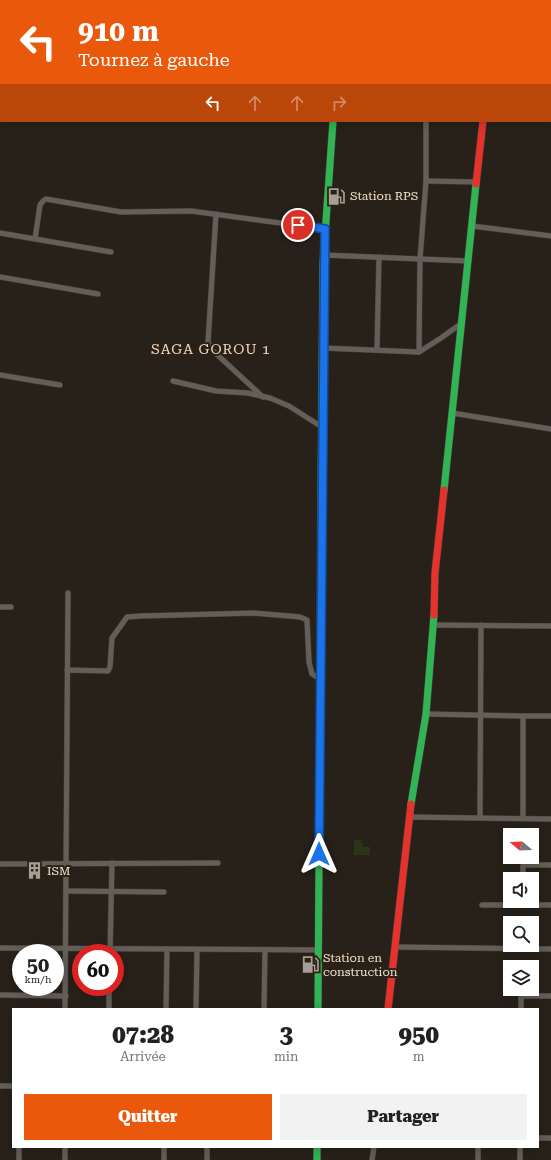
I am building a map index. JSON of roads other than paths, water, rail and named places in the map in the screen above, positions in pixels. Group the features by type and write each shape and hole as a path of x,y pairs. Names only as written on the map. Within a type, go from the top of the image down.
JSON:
{"main road":[{"path":"318,1008 324,255 333,122"},
{"path":"388,1008 409,817 426,714 434,625 435,573 483,122"},
{"path":"317,1148 317,1160"}],"street":[{"path":"419,352 420,259 426,181 426,122"},
{"path":"426,181 477,182"},
{"path":"35,239 40,206 42,201 46,199 121,212 191,211 325,229"},
{"path":"216,214 208,342 211,349 263,396"},
{"path":"472,226 551,236"},
{"path":"0,233 111,252"},
{"path":"324,255 468,261"},
{"path":"377,350 379,257"},
{"path":"0,277 98,294"},
{"path":"323,348 419,352 442,338 462,323"},
{"path":"0,375 60,385"},
{"path":"173,382 216,391 248,393 270,398 289,406 322,427"},
{"path":"452,413 551,429"},
{"path":"66,1008 68,593"},
{"path":"0,607 11,607"},
{"path":"67,670 108,670 110,667 112,638 127,617 254,613 300,616 307,620 309,662 312,674 320,679"},
{"path":"434,625 551,626"},
{"path":"480,626 480,818"},
{"path":"426,714 551,716"},
{"path":"523,716 523,818"},
{"path":"409,817 551,819"},
{"path":"110,944 112,863"},
{"path":"0,864 218,863"},
{"path":"523,872 523,865 551,865"},
{"path":"66,891 164,892"},
{"path":"482,905 503,904"},
{"path":"539,904 551,905"},
{"path":"395,947 551,949"},
{"path":"0,948 72,949"},
{"path":"124,951 168,949 318,950"},
{"path":"166,1008 168,949"},
{"path":"196,950 196,1008"},
{"path":"264,1008 265,950"},
{"path":"0,995 66,996"},
{"path":"109,996 109,1008"},
{"path":"521,1008 521,996 551,996"},
{"path":"0,1086 12,1086"},
{"path":"539,1138 551,1138"},
{"path":"19,1148 19,1160"},
{"path":"65,1148 65,1160"},
{"path":"164,1148 164,1160"},
{"path":"207,1148 207,1160"},
{"path":"372,1160 374,1148"},
{"path":"478,1148 478,1160"},
{"path":"520,1148 520,1160"}],"place":[{"name":"Station RPS","path":"337,196"},
{"name":"ISM","path":"34,871"},
{"name":"Station en construction","path":"310,965"}],"district":[{"name":"SAGA GOROU 1","path":"211,349"}]}
